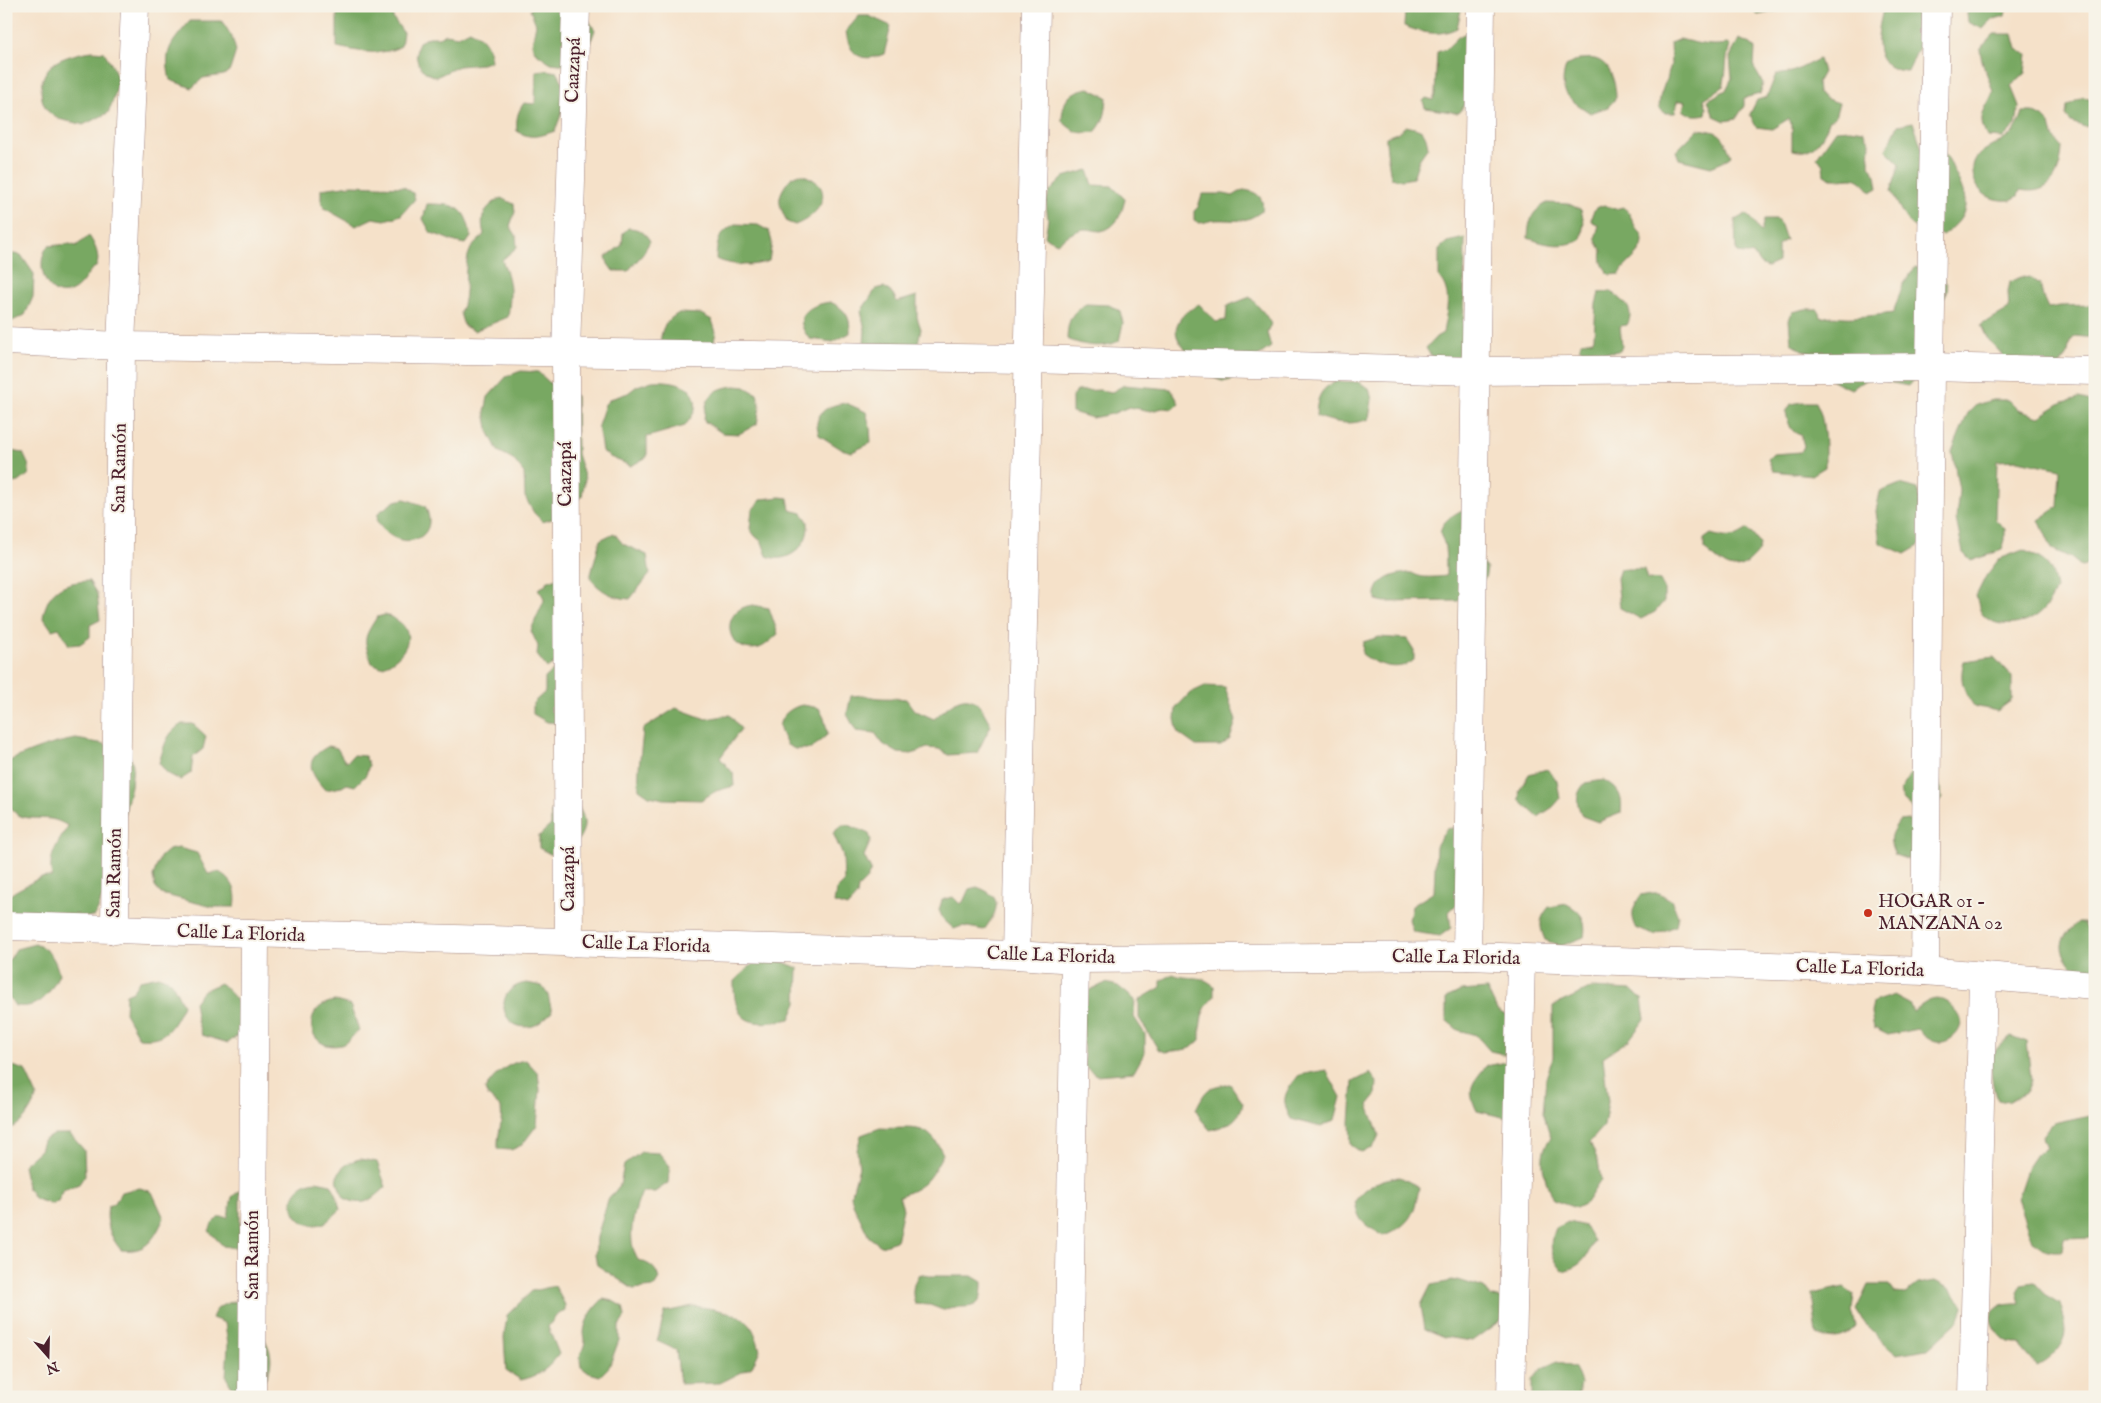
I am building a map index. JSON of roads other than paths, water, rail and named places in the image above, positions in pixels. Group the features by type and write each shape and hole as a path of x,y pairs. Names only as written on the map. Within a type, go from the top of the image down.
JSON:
{"street":[{"name":"San Ramón","path":"115,930 121,346 135,6"},
{"name":"Caazapá","path":"569,943 566,354 576,6"},
{"path":"1016,955 1036,6"},
{"path":"1467,956 1481,6"},
{"path":"1924,971 1930,367 1936,6"},
{"path":"6,341 121,346 566,354 1029,359 1475,371 1930,367 2095,371"},
{"name":"Calle La Florida","path":"6,926 1075,958 1467,956 1924,971 2095,985"},
{"name":"San Ramón","path":"252,1397 255,934"},
{"path":"1068,1397 1068,1276 1075,958"},
{"path":"1511,1397 1521,959"},
{"path":"1973,1397 1982,976"}],"place":[{"name":"HOGAR 01 - MANZANA 02","path":"1868,913"}]}
